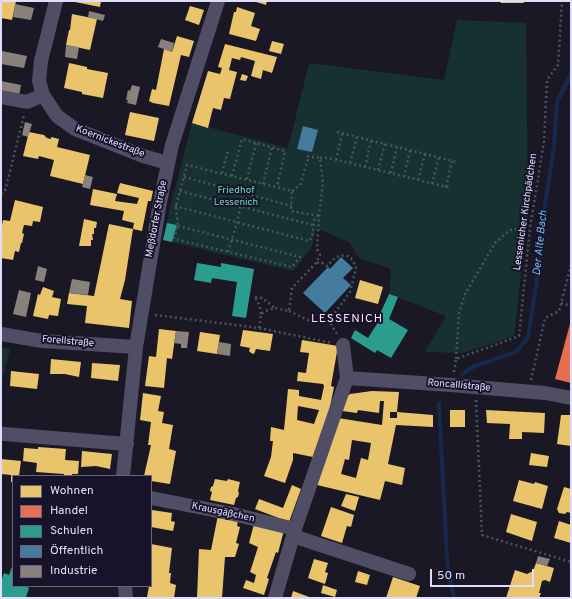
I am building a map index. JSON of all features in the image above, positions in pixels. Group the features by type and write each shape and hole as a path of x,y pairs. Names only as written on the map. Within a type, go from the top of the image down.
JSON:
{"street":[{"name":"Koernickestraße","path":"56,1 41,61 39,81 43,95 57,116 75,130 168,164"},
{"name":"Meßdorfer Straße","path":"124,475 136,347 160,202 172,145 218,1"},
{"path":"1,97 27,102 43,95"},
{"name":"Forellstraße","path":"1,334 42,341 136,347"},
{"path":"275,598 294,533 346,378 343,345"},
{"name":"Roncallistraße","path":"346,378 545,393 571,398"},
{"path":"4,434 126,444"},
{"name":"Krausgäßchen","path":"152,498 233,514 294,533"},
{"path":"294,533 409,574"},
{"path":"125,587 126,598"}],"path":[{"name":"Lessenicher Kirchpädchen","path":"456,359 519,336 530,228 544,142 547,80 558,65 562,1"},
{"path":"1,194 5,191 27,102"},
{"path":"336,132 457,162"},
{"path":"336,160 342,134"},
{"path":"350,163 357,137"},
{"path":"232,176 242,139 285,151 277,187"},
{"path":"365,167 371,141"},
{"path":"247,180 256,143"},
{"path":"378,170 385,144"},
{"path":"263,184 272,147"},
{"path":"390,173 397,147"},
{"path":"222,173 228,150"},
{"path":"404,177 410,150"},
{"path":"418,180 424,154"},
{"path":"304,156 350,163 451,188"},
{"path":"178,226 300,257 292,268 174,239 178,226 176,206 187,165 292,190 300,185 308,156"},
{"path":"432,184 438,157"},
{"path":"289,311 292,288 316,263 320,255 317,249 323,183 320,158"},
{"path":"446,187 452,161"},
{"path":"184,177 292,206"},
{"path":"180,190 313,225"},
{"path":"292,190 291,211 319,216"},
{"path":"228,252 244,194"},
{"path":"170,204 309,241 312,237 315,216"},
{"path":"451,385 456,359 459,313 464,294 495,242 510,230 530,228"},
{"path":"261,314 275,308 289,311 314,324 328,321 350,292 356,268 353,260 346,255 336,256 327,266 321,262 316,263"},
{"path":"528,392 545,318 559,311 571,265"},
{"path":"259,328 261,314 260,307 254,297 262,298 275,308"},
{"path":"561,303 571,306"},
{"path":"141,313 259,328 343,345"},
{"path":"328,321 343,345"},
{"path":"476,387 482,535 571,562"}],"green space":[{"name":"Friedhof Lessenich","path":"457,20 526,23 528,212 514,336 463,353 425,352 446,316 389,294 391,269 359,258 349,242 323,231 316,230 311,249 293,271 163,240 192,123 288,148 309,63 444,80"},
{"path":"1,347 10,349 1,385"}],"building: Wohnen":[{"path":"1,1 16,1 12,20 1,18"},
{"path":"101,1 100,7 75,2"},
{"path":"253,1 267,1 266,5"},
{"path":"500,1 523,1 524,3 501,3"},
{"path":"190,6 204,10 199,25 185,20"},
{"path":"237,7 255,13 251,26 260,29 256,41 229,34 234,12 236,12"},
{"path":"72,14 97,19 90,50 66,45"},
{"path":"177,36 194,41 189,57 181,55 169,106 153,103 149,101 152,89 156,90 164,49 172,52"},
{"path":"272,41 284,44 281,54 269,51"},
{"path":"225,44 277,57 272,73 263,70 261,79 251,76 255,61 241,57 240,60 232,58 229,70 237,72 230,99 224,98 221,110 213,108 208,128 192,123 208,71 220,74 222,68 218,67"},
{"path":"69,63 87,67 87,69 108,73 103,98 82,94 82,92 64,88"},
{"path":"242,74 248,76 246,81 240,80"},
{"path":"130,112 159,118 154,141 125,135"},
{"path":"29,132 44,135 51,139 51,137 59,139 57,147 90,155 83,184 50,176 54,160 39,156 38,159 23,156"},
{"path":"120,183 153,191 151,201 148,201 142,231 133,229 134,223 122,220 124,211 90,205 93,189 117,194 115,201 137,204 139,198 117,193"},
{"path":"15,200 43,207 40,222 33,221 32,226 24,225 22,243 19,252 15,251 13,260 1,258 1,230 3,220 10,221"},
{"path":"84,219 97,222 96,228 94,228 94,234 92,234 93,240 91,240 91,246 79,246"},
{"path":"109,224 133,229 125,280 120,299 132,301 129,328 85,323 87,306 67,304 69,293 94,296"},
{"path":"360,280 383,287 378,304 355,298"},
{"path":"43,287 54,291 52,297 61,299 58,316 49,315 48,319 33,316 38,294 40,295"},
{"path":"159,329 176,331 172,359 167,358 164,388 145,386 149,356 156,357"},
{"path":"243,330 273,334 270,351 256,349 254,354 249,351 250,348 240,346"},
{"path":"200,332 220,335 217,354 197,351"},
{"path":"302,340 338,346 331,386 334,387 329,412 313,457 293,453 293,460 285,483 264,476 271,457 273,441 270,441 271,427 284,430 288,389 299,390 299,396 321,400 324,386 323,384 297,381 298,372 306,373 309,353 300,352","holes":["298,406 319,410 314,424 297,420"]},
{"path":"51,359 81,362 79,377 65,374 50,374"},
{"path":"92,363 120,365 118,381 91,378"},
{"path":"11,371 39,374 37,389 10,386"},
{"path":"372,391 399,392 397,412 433,415 433,427 396,425 388,464 405,468 402,485 385,481 380,500 317,485 338,418 382,425 384,401 380,401 379,413 358,410 357,413 342,411 346,397 350,394","holes":["390,412 397,412 397,418 390,418","352,440 371,443 368,460 361,458 356,478 341,474 345,459 349,460"]},
{"path":"143,393 161,396 158,411 164,412 162,423 173,425 169,449 176,451 170,484 152,481 152,475 144,475 151,445 148,445 151,422 140,420"},
{"path":"450,410 465,410 465,427 450,427"},
{"path":"486,410 545,413 544,433 522,432 522,439 509,439 510,424 487,423"},
{"path":"561,415 571,415 571,446 557,444"},
{"path":"38,447 66,449 65,460 79,461 78,474 64,475 36,472 37,463 23,461 24,448 38,449"},
{"path":"82,451 112,454 110,469 96,466 81,467"},
{"path":"531,453 549,456 547,467 529,465"},
{"path":"1,459 21,461 19,475 12,475 12,482 11,475 1,474"},
{"path":"215,479 227,481 228,479 240,482 238,497 236,498 234,505 210,500 212,492 210,491"},
{"path":"519,480 534,484 535,482 548,486 542,509 513,501"},
{"path":"292,485 301,489 289,522 255,509 259,499 283,508"},
{"path":"564,487 571,489 571,513 567,512 565,514 559,513 557,509"},
{"path":"346,494 359,497 355,511 341,506"},
{"path":"331,507 354,515 351,527 347,526 342,543 321,536"},
{"path":"152,510 172,513 171,521 175,522 173,531 152,527"},
{"path":"511,514 537,522 532,541 506,532"},
{"path":"218,515 238,520 237,526 240,527 236,543 239,544 235,557 225,557 222,598 197,598 199,549 211,550"},
{"path":"559,521 571,525 571,543 554,538"},
{"path":"254,524 282,531 283,534 278,553 276,552 267,578 269,579 264,595 243,588 246,580 254,583 256,575 250,572 258,547 249,543"},
{"path":"152,544 172,548 169,573 171,573 170,583 176,585 174,598 147,597 149,587 152,587"},
{"path":"314,559 328,563 325,572 328,573 325,584 308,578"},
{"path":"536,563 554,568 550,582 545,580 542,581 539,598 506,598 515,570 527,574 533,571"},
{"path":"358,571 370,575 367,585 355,582"},
{"path":"393,577 420,586 416,598 386,598"},
{"path":"323,585 337,590 335,597 321,593"},
{"path":"293,591 312,598 291,598"}],"building: Handel":[{"path":"571,324 571,383 555,379"}],"building: Schulen":[{"path":"167,223 177,225 172,242 163,240"},
{"path":"197,263 221,267 221,263 254,269 246,318 232,316 237,282 212,278 211,283 194,280"},
{"path":"389,294 398,297 389,319 408,330 391,358 377,350 375,353 351,338 355,330 368,338 382,316 380,314"},
{"path":"12,567 12,587 29,588 26,598 1,598 1,581 4,573 9,575"}],"building: Öffentlich":[{"path":"303,126 318,130 312,152 297,149"},
{"path":"341,257 353,268 343,278 351,285 325,313 303,293 328,267 330,269"}],"building: Industrie":[{"path":"15,4 34,8 31,20 13,17"},
{"path":"89,11 105,15 103,21 88,17"},
{"path":"161,39 174,43 172,52 158,47"},
{"path":"66,45 79,47 77,59 65,57"},
{"path":"2,51 27,56 24,68 1,64"},
{"path":"1,81 21,85 19,97 1,93"},
{"path":"132,85 140,87 136,105 127,103 128,100 126,100 128,90 130,91"},
{"path":"25,122 32,124 28,137 22,135"},
{"path":"85,175 93,177 90,189 82,187"},
{"path":"38,266 47,269 44,282 35,280"},
{"path":"72,279 90,282 88,295 69,293"},
{"path":"19,290 31,293 26,317 13,314"},
{"path":"176,331 189,332 187,348 181,348 181,344 174,343"},
{"path":"219,342 231,344 230,356 217,354"},
{"path":"538,556 550,559 547,566 536,563"}],"waterway":[{"name":"Der Alte Bach","path":"462,374 473,367 517,351 528,337 540,261 538,252 554,146 557,102 571,74"},
{"name":"Der Alte Bach","path":"439,403 447,559 454,598"}],"district":[{"name":"LESSENICH","path":"347,320"}]}
